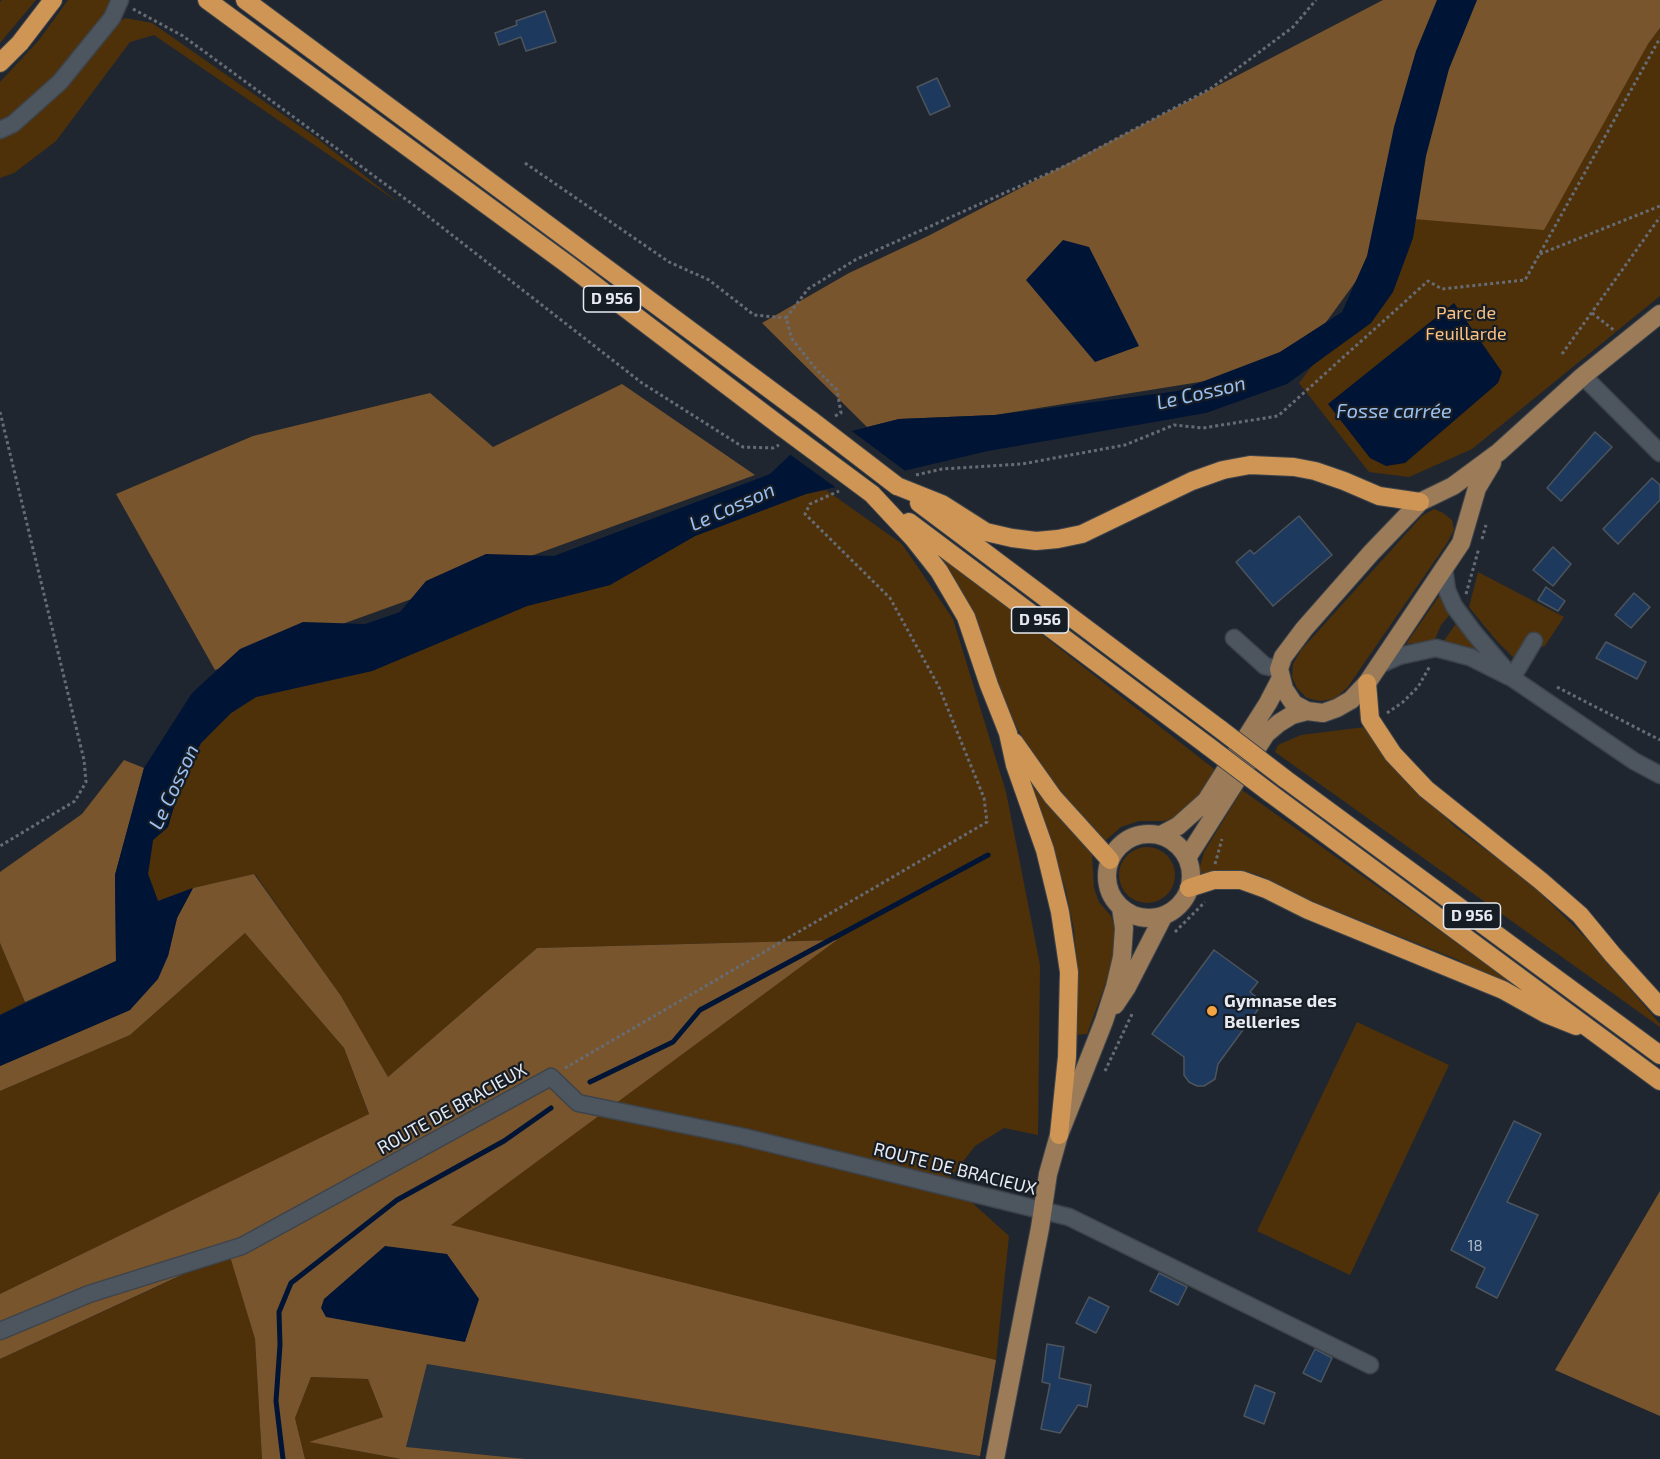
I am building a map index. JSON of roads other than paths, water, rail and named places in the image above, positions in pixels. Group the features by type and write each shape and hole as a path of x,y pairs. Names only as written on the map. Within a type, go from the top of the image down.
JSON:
{"highway":[{"path":"0,63 20,43 53,0"},
{"name":"D 956","path":"207,0 558,257 783,436 872,494 1270,793 1660,1081"},
{"name":"D 956","path":"245,0 812,420 902,481 1284,778 1660,1055"},
{"name":"D 956","path":"902,481 986,532 1036,541 1082,534 1192,481 1223,470 1250,465 1294,467 1315,471 1379,496 1428,499"},
{"name":"D 956","path":"872,494 914,538 939,571 966,617 1008,733 1015,765 1045,850 1060,912 1069,972 1066,1057 1059,1135"},
{"path":"1367,683 1370,719 1393,754 1426,789 1580,915 1660,1007"},
{"name":"D 956","path":"1008,733 1053,797 1110,860"},
{"name":"D 956","path":"1190,888 1215,880 1241,880 1266,889 1308,910 1503,990 1546,1014 1600,1036"}],"main road":[{"path":"1161,835 1178,826 1206,801 1268,703 1280,674 1283,657 1304,629 1371,553 1428,499 1464,479 1499,452 1583,376 1660,314"},
{"path":"1280,674 1284,689 1294,704 1307,711 1323,713 1351,700 1367,683 1461,543 1478,488 1499,452"},
{"path":"1428,499 1453,501 1463,510 1467,521"},
{"path":"1188,858 1266,734 1286,719 1307,711"},
{"path":"1161,835 1176,844 1188,858 1191,868 1190,888 1180,904 1164,915 1153,918 1131,914 1113,898 1108,886 1107,873 1110,860 1125,841 1136,836 1161,835"},
{"path":"994,1459 1040,1227 1048,1174 1059,1135 1104,1021 1122,957 1125,928 1122,908"},
{"path":"1104,1021 1127,987 1164,915"}],"street":[{"path":"0,130 12,124 60,82 112,18 120,1"},
{"path":"1583,376 1660,453"},
{"path":"1444,569 1447,590 1458,611 1512,678"},
{"path":"1234,638 1265,666 1280,674"},
{"path":"1512,678 1534,641"},
{"path":"1379,664 1399,656 1436,648 1470,657 1512,678 1634,761 1660,776"},
{"name":"ROUTE DE BRACIEUX","path":"0,1331 89,1294 242,1246 551,1077 578,1103 744,1137 1069,1217 1370,1365"}],"water":[{"name":"Le Cosson","path":"1437,0 1477,0 1449,69 1426,156 1413,238 1393,292 1371,323 1287,384 1206,413 988,451 806,494 695,536 610,585 527,606 372,671 256,697 231,713 201,743 182,779 168,827 153,840 148,874 158,901 193,888 177,918 168,956 158,979 130,1010 0,1066 0,1015 116,961 115,875 144,768 192,693 240,649 303,622 365,624 400,612 426,581 486,554 554,556 770,474 791,454 852,431 899,419 995,415 1178,391 1280,352 1342,312 1367,256 1394,127 1416,51"},
{"path":"1063,240 1089,247 1139,346 1095,362 1026,280"},
{"name":"Fosse carrée","path":"1454,303 1502,372 1498,383 1405,463 1386,466 1370,458 1328,404"},
{"path":"385,1246 447,1254 479,1299 465,1342 326,1317 321,1308 324,1299"}],"waterway":[{"path":"590,1082 673,1042 700,1010 988,855"},
{"path":"283,1459 276,1401 280,1345 279,1312 291,1283 397,1200 504,1141 551,1108"}],"place":[{"name":"Gymnase des Belleries","path":"1212,1011"}],"park label":[{"name":"Parc de Feuillarde","path":"1466,323"}]}
